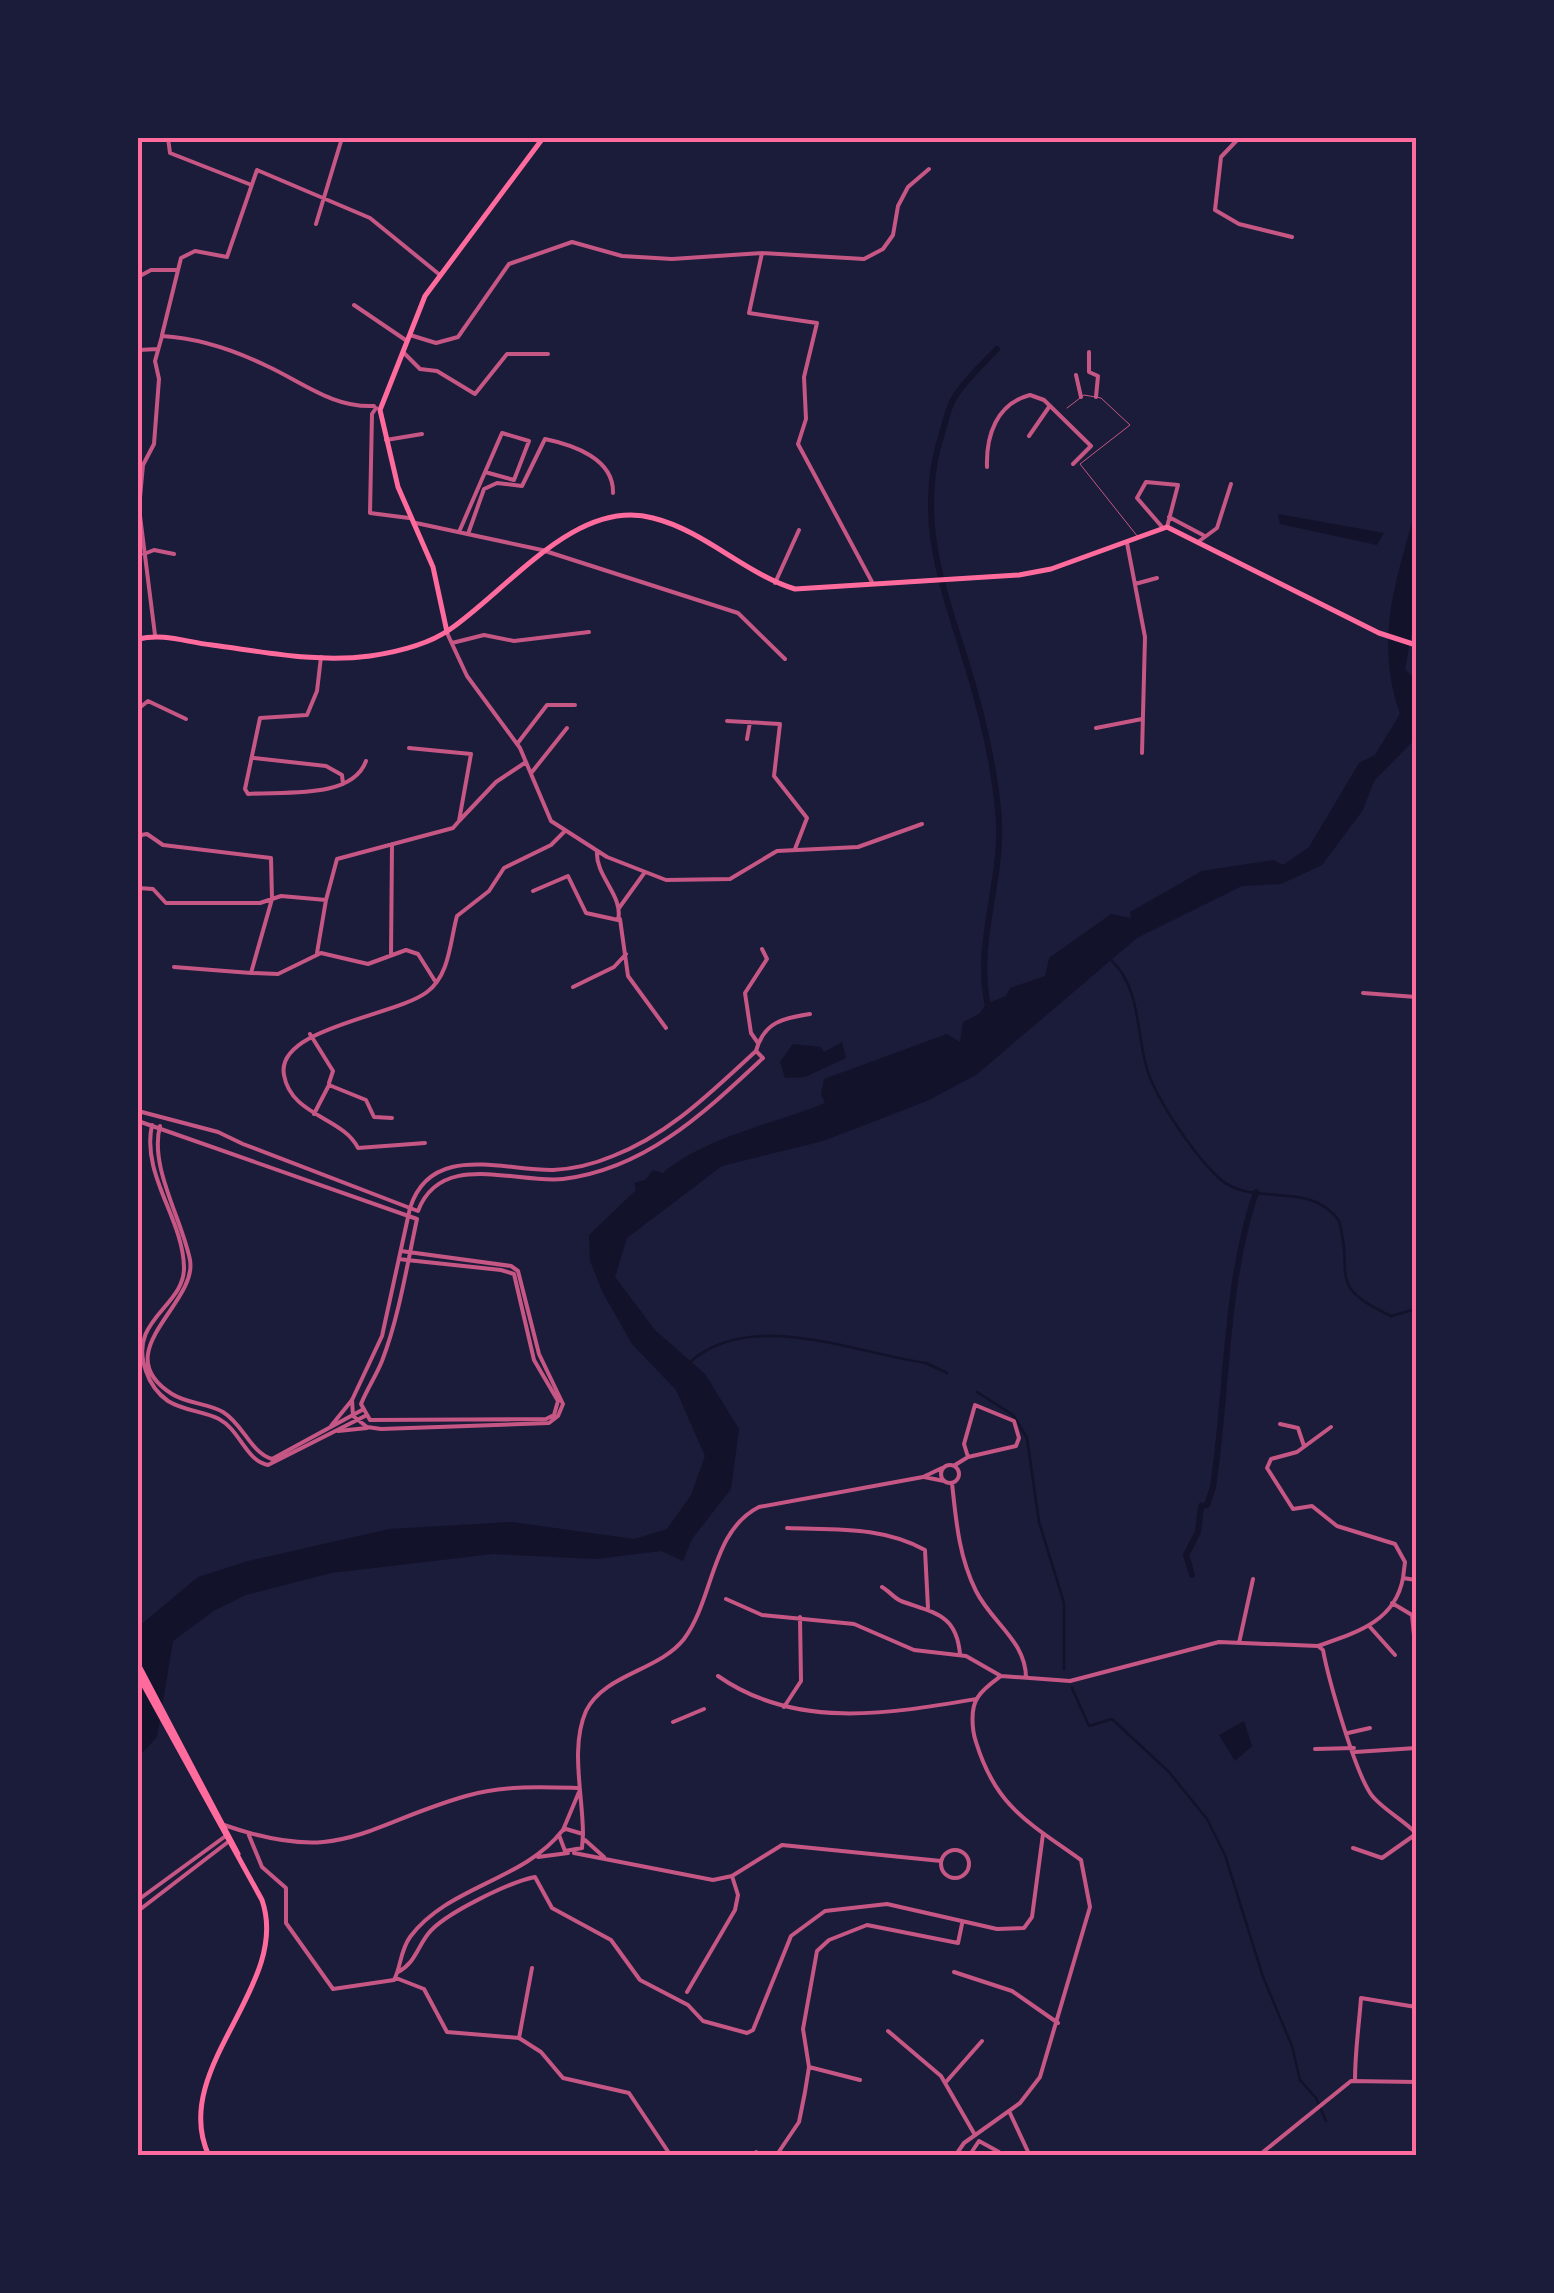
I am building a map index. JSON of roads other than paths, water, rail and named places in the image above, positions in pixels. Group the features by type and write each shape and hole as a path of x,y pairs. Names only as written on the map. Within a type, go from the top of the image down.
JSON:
{"main road":[{"path":"447,632 434,567 410,520 377,408 425,296 543,138"},
{"path":"138,639 155,635 290,658 390,652 447,632 542,550 622,512 655,518 682,530 794,590 937,577 1019,575 1140,539 1165,527 1378,633 1416,644"},
{"path":"138,1664 181,1754 228,1838"},
{"path":"138,1675 270,1920 266,1948 226,2039 199,2118 199,2134 210,2156"}],"street":[{"path":"168,138 170,153 249,184"},
{"path":"316,224 342,138"},
{"path":"1239,138 1221,157 1216,210 1239,224 1292,237"},
{"path":"354,304 408,338 436,343 458,337 509,264 572,242 622,256 672,259 762,253 864,258 882,250 894,235 898,206 908,187 928,169"},
{"path":"155,635 138,514 140,480 154,438 158,349 178,270 186,254 227,258 236,240 249,184 257,170 384,226 440,274"},
{"path":"762,253 749,313 817,323 804,377 806,419 798,444 872,582"},
{"path":"138,277 151,270 178,270"},
{"path":"162,336 206,342 264,364 344,404 377,408 370,513 542,550 738,612 784,659"},
{"path":"138,350 158,349"},
{"path":"403,352 420,369 437,371 453,385 475,394 506,354 548,354"},
{"path":"1089,352 1089,372 1098,376 1096,397"},
{"path":"1076,375 1080,397"},
{"path":"988,467 988,432 1008,407 1030,396 1049,407 1092,446 1073,464"},
{"path":"1029,436 1049,407"},
{"path":"459,532 502,433 529,442 514,480 486,472"},
{"path":"386,440 422,434"},
{"path":"468,534 484,489 497,484 522,486 545,439 601,462 613,478 612,493"},
{"path":"1146,482 1178,485 1170,517 1165,527 1137,498 1146,482"},
{"path":"1170,517 1210,536 1217,528 1230,484"},
{"path":"775,583 799,530"},
{"path":"1198,542 1203,535"},
{"path":"1127,543 1145,637 1142,753"},
{"path":"144,554 154,550 174,554"},
{"path":"1135,584 1156,578"},
{"path":"447,632 467,676 517,744 551,821 597,851 646,872 666,880 730,880 761,857 795,848 858,847 922,824"},
{"path":"452,643 484,634 514,641 588,632"},
{"path":"321,657 317,690 307,715 260,718 253,733 254,758 247,793 343,785 360,774 366,761"},
{"path":"138,709 148,701 186,719"},
{"path":"517,744 546,704 575,705"},
{"path":"1096,728 1142,719"},
{"path":"727,720 780,724 774,776 808,818 795,848"},
{"path":"747,739 750,722"},
{"path":"532,772 567,728"},
{"path":"409,748 471,754 459,820"},
{"path":"254,758 336,769 343,785"},
{"path":"316,953 337,859 453,828 496,782 526,762"},
{"path":"425,1143 358,1148 342,1130 314,1115 296,1099 283,1075 294,1044 310,1034 336,1030 429,991 452,952 457,916 488,891 504,868 551,844 566,831"},
{"path":"138,844 140,835 147,834 163,844 271,858 272,898 251,973"},
{"path":"390,956 392,844"},
{"path":"597,851 596,860 619,908 632,983 666,1028"},
{"path":"619,908 646,872"},
{"path":"533,891 568,876 586,913 620,919"},
{"path":"138,888 153,889 166,903 260,902 272,898 326,900"},
{"path":"758,1044 744,993 766,959 762,949"},
{"path":"174,967 278,974 316,953 368,964 406,950 418,954 435,981"},
{"path":"572,987 614,967 626,954"},
{"path":"1362,994 1416,997"},
{"path":"364,1413 362,1400 390,1338 408,1217 422,1185 445,1168 476,1164 562,1169 624,1152 685,1115 756,1050 764,1030 782,1018 810,1014"},
{"path":"310,1034 333,1071 314,1115"},
{"path":"328,1430 352,1400 382,1336 418,1211 434,1188 455,1176 563,1179 628,1161 704,1112 763,1058 756,1050"},
{"path":"328,1085 366,1100 374,1117 392,1118"},
{"path":"138,1111 218,1132 418,1211"},
{"path":"138,1121 417,1219"},
{"path":"153,1124 150,1150 184,1271 180,1285 145,1333 142,1350 147,1374 162,1396 221,1420 258,1462 277,1465 364,1413"},
{"path":"160,1126 157,1148 191,1272 186,1289 155,1330 150,1351 154,1372 167,1390 228,1415 262,1456 276,1460 356,1418"},
{"path":"172,1222 179,1220"},
{"path":"338,1431 549,1423 556,1416 562,1398 532,1342 516,1272 511,1266 401,1252"},
{"path":"403,1259 516,1272"},
{"path":"161,1308 167,1314"},
{"path":"382,1336 390,1338"},
{"path":"162,1396 167,1390"},
{"path":"352,1400 356,1418 372,1428"},
{"path":"572,1853 583,1836 580,1740 588,1708 605,1688 677,1648 697,1617 730,1534 742,1518 759,1507 923,1477 968,1458 997,1454 1016,1446 1019,1438 1010,1416 966,1401"},
{"path":"968,1458 964,1444 975,1405"},
{"path":"364,1413 380,1422 556,1416"},
{"path":"1280,1424 1298,1428 1304,1446"},
{"path":"726,1599 762,1615 854,1624 914,1650 960,1654 984,1663 1000,1676 1026,1680 1070,1681 1219,1642 1318,1646 1370,1627 1392,1602 1403,1578 1405,1562 1390,1541 1336,1526 1312,1506 1293,1509 1266,1468 1271,1459 1304,1446 1331,1427"},
{"path":"258,1462 262,1456"},
{"path":"955,1465 960,1473 952,1483 958,1542 977,1594 1022,1651 1026,1680"},
{"path":"942,1468 944,1481"},
{"path":"923,1477 952,1483"},
{"path":"787,1528 888,1532 925,1550 928,1608"},
{"path":"1403,1578 1416,1580"},
{"path":"1239,1643 1254,1579"},
{"path":"882,1587 897,1600 942,1614 959,1635 960,1654"},
{"path":"1392,1602 1412,1614 1414,1635"},
{"path":"784,1707 800,1681 800,1617"},
{"path":"1370,1627 1394,1655"},
{"path":"1318,1646 1324,1650 1332,1695 1374,1799 1416,1834 1382,1858 1353,1848"},
{"path":"718,1676 740,1691 784,1707 833,1716 976,1699 1000,1676"},
{"path":"955,2156 1010,2111 1040,2076 1090,1908 1081,1860 1026,1821 989,1782 974,1734 976,1699"},
{"path":"673,1722 704,1709"},
{"path":"1348,1732 1370,1728"},
{"path":"1315,1749 1416,1748"},
{"path":"224,1825 309,1846 364,1837 467,1796 520,1787 580,1788"},
{"path":"580,1788 561,1833 561,1848 572,1853 714,1880 732,1876 762,1853 782,1846 941,1861"},
{"path":"396,1978 406,1942 430,1916 538,1857 561,1833 571,1828 608,1859"},
{"path":"398,1972 414,1959 430,1932 445,1920 535,1877 552,1908 611,1940 640,1980 688,2004 703,2022 747,2033 753,2030 788,1942 813,1917 845,1906 886,1904 1014,1931 1026,1925 1044,1832"},
{"path":"248,1834 262,1867 286,1888 286,1923 328,1988 396,1978 424,1990 447,2032 519,2038 540,2052 563,2078 629,2093 672,2156"},
{"path":"138,1900 228,1838"},
{"path":"138,1911 228,1838"},
{"path":"958,1850 966,1856 968,1867 962,1876 952,1877 943,1872 941,1861 947,1852 958,1850"},
{"path":"538,1857 572,1853"},
{"path":"687,1992 734,1910 738,1895 732,1876"},
{"path":"147,1893 152,1900"},
{"path":"776,2156 799,2122 810,2067 803,2029 817,1951 830,1940 868,1926 958,1943 962,1922"},
{"path":"519,2038 532,1968"},
{"path":"954,1972 1012,1992 1058,2023"},
{"path":"1355,2080 1356,2037 1362,2026 1361,1998 1416,2007"},
{"path":"888,2030 946,2082 976,2136"},
{"path":"946,2082 982,2041"},
{"path":"810,2067 860,2080"},
{"path":"1258,2156 1355,2080 1416,2082"},
{"path":"1010,2111 1030,2156"},
{"path":"969,2156 979,2142 1000,2152"}],"lane":[{"path":"1067,408 1080,397 1096,397 1130,425 1080,464 1140,539"}],"waterway":[{"path":"989,1011 984,959 998,860 998,809 980,710 939,570 931,487 951,403 997,349"},
{"path":"1112,961 1133,998 1152,1082 1199,1157 1233,1187 1297,1197 1327,1208 1339,1221 1349,1287 1391,1316 1416,1309"},
{"path":"1192,1575 1186,1555 1198,1532 1201,1506 1207,1505 1213,1487 1232,1301 1256,1192"},
{"path":"690,1362 715,1346 743,1338 773,1336 804,1338 926,1363 947,1373"},
{"path":"977,1392 1013,1415 1027,1438 1039,1522 1064,1603 1064,1669"},
{"path":"1072,1688 1089,1726 1112,1719 1169,1772 1207,1819 1225,1855 1263,1977 1292,2046 1300,2080 1316,2098 1326,2121"}]}
